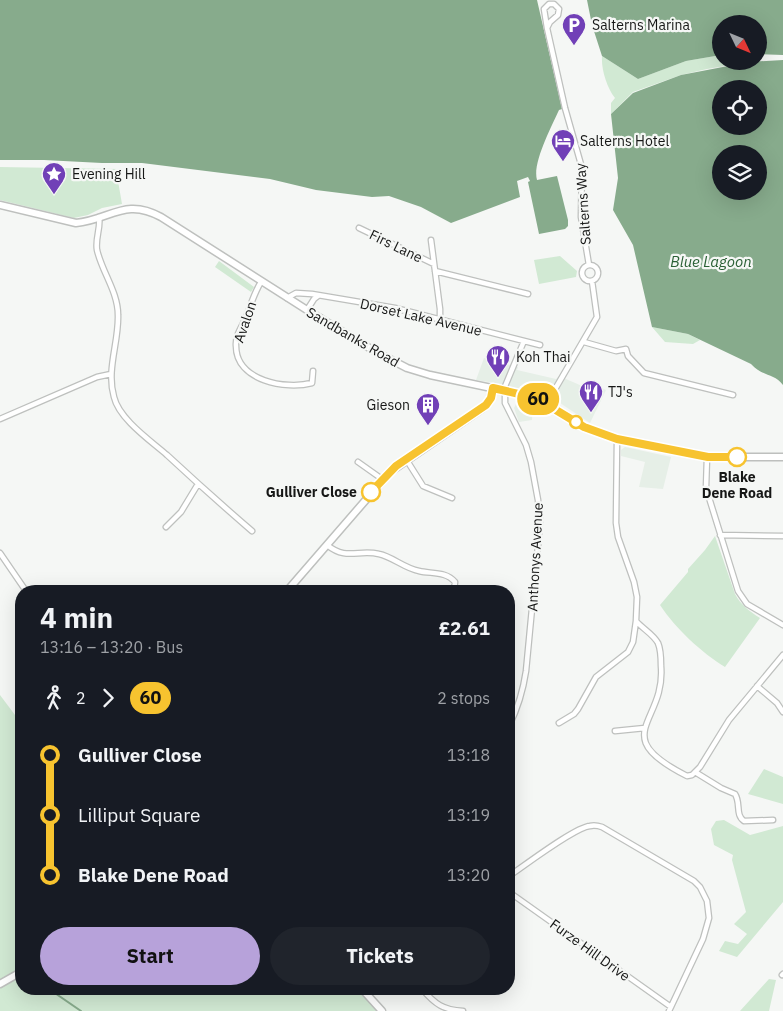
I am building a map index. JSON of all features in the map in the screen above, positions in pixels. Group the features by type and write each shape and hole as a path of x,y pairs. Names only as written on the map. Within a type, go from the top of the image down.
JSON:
{"main road":[{"name":"Sandbanks Road","path":"0,205 70,222 83,222 128,209 137,208 152,212 286,298 376,352 407,368 430,375 530,396 547,403 584,427 617,439 708,457 783,457"},
{"path":"292,585 382,479 406,459 483,408 489,402 493,388"},
{"path":"0,984 15,975"},
{"path":"367,995 382,1011"}],"street":[{"name":"Salterns Way","path":"547,28 550,22 558,15 559,8 554,4 549,4 544,9 547,28 565,108 582,168 581,217 589,265"},
{"path":"99,217 100,224 96,246 116,298 118,314 111,374 114,398 123,414 252,531"},
{"name":"Firs Lane","path":"359,228 434,264"},
{"path":"431,240 440,320"},
{"name":"Salterns Way","path":"589,265 595,266 598,270 597,277 592,281 585,279 582,274 584,268 589,265"},
{"path":"435,271 528,294"},
{"name":"Salterns Way","path":"547,403 597,317 592,281"},
{"name":"Avalon","path":"261,282 236,339 236,349 244,367 267,382 290,386 312,383 313,371"},
{"name":"Dorset Lake Avenue","path":"286,298 296,293 395,308 540,345"},
{"path":"307,310 318,296"},
{"path":"504,391 524,341"},
{"path":"584,342 616,351 626,349 628,356 638,368 651,375 733,396"},
{"path":"0,419 97,377 111,374"},
{"name":"Anthonys Avenue","path":"504,391 505,403 526,445 531,462 540,520 526,671 521,699 515,712"},
{"path":"559,723 574,714 596,677 621,659 628,652 633,642 637,597 618,537 616,523 617,439"},
{"path":"708,457 706,488 740,595 748,604 783,625"},
{"path":"406,459 423,486 452,498"},
{"path":"358,462 382,479"},
{"path":"166,527 182,512 198,484"},
{"path":"720,535 783,536"},
{"path":"327,545 343,554 379,554 412,570 445,574 456,582 455,585"},
{"path":"0,553 22,585"},
{"path":"636,621 657,642 662,679 658,698 645,728 644,740 658,758 687,776 700,767 729,720 783,655"},
{"path":"757,686 777,703 783,712"},
{"path":"615,731 645,728"},
{"path":"695,772 721,788 736,794 738,816 744,821 773,820"},
{"path":"515,872 556,844 589,826 602,827 694,881 700,887 707,901 709,918 703,939 670,1009"},
{"name":"Furze Hill Drive","path":"515,896 670,1009"},
{"path":"427,995 448,1010 463,1011"}],"shaded area":[{"path":"602,56 638,79 686,61 712,57 712,68 681,75 633,92 611,114 611,103 615,98 605,78"},
{"path":"0,167 118,169 122,204 102,208 88,215 74,218 0,200"},
{"path":"560,256 577,271 576,277 539,284 534,260"},
{"path":"219,261 254,287 251,292 215,267"},
{"path":"652,327 688,334 700,340 693,344 665,342"},
{"path":"484,358 518,367 517,370 556,379 559,376 596,392 599,387 606,390 590,423 554,399 501,384 476,380"},
{"path":"520,400 533,403 532,420 519,422 514,408"},
{"path":"625,447 671,457 663,489 639,487 645,462 621,456 621,450"},
{"path":"715,536 735,594 746,608 760,618 725,667 707,655 690,639 660,605"},
{"path":"0,695 15,715 15,995 367,995 382,1011 0,1011"},
{"path":"764,769 783,777 783,804 748,794"},
{"path":"724,820 750,835 783,826 783,902 737,957 719,951 725,941 738,944 747,934 734,924 746,912 732,860 733,855 714,845 711,829 716,821"},
{"path":"769,979 776,980 769,1011 740,1011"}],"water":[{"path":"0,0 537,0 562,109 559,110 548,135 537,164 536,173 537,180 557,176 568,226 565,229 539,234 528,177 517,181 520,197 451,223 421,207 389,196 372,197 316,190 270,179 142,163 0,160"},
{"path":"587,0 783,0 783,55 768,54 768,15 712,15 712,57 686,61 638,79 602,56 592,25"},
{"name":"Blue Lagoon","path":"783,60 783,385 776,378 760,371 751,364 688,334 652,327 633,245 613,210 618,178 611,114 633,93 681,75 712,69 768,70 768,61"}],"waterway":[{"path":"58,995 81,1011"}],"bus line":[{"name":"60","path":"371,492 396,466 483,408 489,402 493,388 536,398 584,427 617,439 708,457 737,457"}],"place":[{"name":"Salterns Marina","path":"574,46"},
{"name":"Salterns Hotel","path":"563,162"},
{"name":"Evening Hill","path":"54,195"},
{"name":"Koh Thai","path":"498,378"},
{"name":"TJ's","path":"591,413"},
{"name":"Gieson","path":"428,426"},
{"name":"Blake Dene Road","path":"737,457"},
{"name":"Gulliver Close","path":"371,492"}]}
